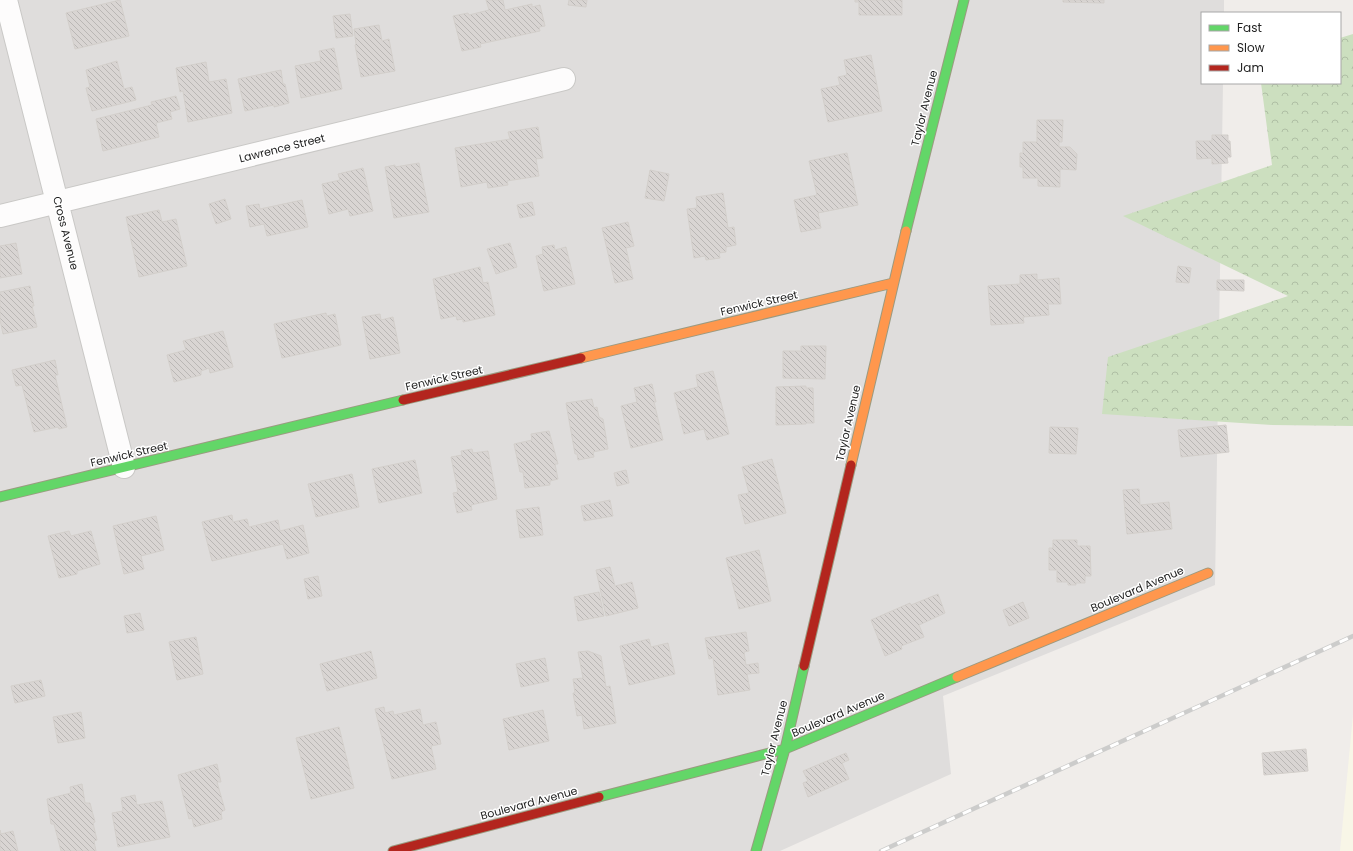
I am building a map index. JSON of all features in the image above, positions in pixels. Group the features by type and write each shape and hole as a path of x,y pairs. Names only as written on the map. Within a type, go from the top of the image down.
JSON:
{"street":[{"name":"Cross Avenue","path":"6,0 124,467"},
{"name":"Taylor Avenue","path":"756,851 785,749 893,283 964,0"},
{"name":"Lawrence Street","path":"0,216 564,78"},
{"name":"Fenwick Street","path":"0,497 893,283"},
{"name":"Boulevard Avenue","path":"393,851 785,749 1208,573"}],"shaded area":[{"path":"0,0 1224,0 1224,12 1201,12 1201,84 1223,84 1215,585 943,696 951,774 780,851 0,851"},
{"path":"1353,715 1353,851 1340,851"}],"green space":[{"path":"1353,34 1353,426 1272,425 1102,414 1108,357 1288,296 1123,216 1272,165 1261,84 1341,84 1341,38"}],"building":[{"path":"120,0 129,36 75,49 66,13"},
{"path":"486,0 503,0 505,10 532,4 532,7 540,5 545,26 539,27 540,31 480,44 481,47 462,51 453,16 468,13 469,15 489,10"},
{"path":"569,0 587,0 586,7 568,5"},
{"path":"855,0 902,0 902,15 859,15 859,2 855,2"},
{"path":"1063,0 1104,0 1104,3 1063,2"},
{"path":"350,14 353,36 336,38 333,16"},
{"path":"379,25 382,41 389,39 395,71 361,77 355,45 354,29"},
{"path":"334,48 342,89 301,98 295,66 321,61 319,51"},
{"path":"871,55 882,111 828,122 821,89 840,85 838,77 847,75 844,60"},
{"path":"117,61 124,89 132,87 136,100 92,111 86,88 90,87 86,70"},
{"path":"206,62 209,82 226,79 232,113 188,122 183,91 180,92 176,68"},
{"path":"281,70 283,84 285,84 289,103 274,107 274,105 245,111 238,79"},
{"path":"176,96 180,109 170,112 172,119 156,123 159,137 103,151 96,119 152,105 151,102"},
{"path":"1037,120 1063,120 1062,142 1059,142 1059,147 1070,147 1077,154 1076,170 1060,169 1060,187 1038,186 1038,178 1023,178 1023,167 1020,167 1020,153 1023,153 1023,142 1037,142"},
{"path":"538,127 543,158 536,159 539,176 507,181 508,185 488,188 487,182 461,187 455,148 510,139 508,132"},
{"path":"1212,135 1228,135 1231,157 1227,157 1228,163 1212,164 1212,158 1197,159 1196,141 1212,141"},
{"path":"847,153 858,205 818,213 821,228 801,232 794,200 817,195 809,161"},
{"path":"419,163 429,212 394,218 385,167"},
{"path":"363,168 373,211 350,216 348,209 329,214 322,184 340,180 338,174"},
{"path":"650,170 669,174 664,201 645,198"},
{"path":"723,193 728,228 734,227 736,245 726,247 726,252 719,253 720,258 706,260 705,256 694,258 687,209 697,208 696,197"},
{"path":"225,199 231,219 216,224 209,204"},
{"path":"302,200 308,227 267,236 264,224 250,227 246,206 259,204 260,209"},
{"path":"532,202 535,215 520,218 517,205"},
{"path":"159,210 162,222 176,219 187,266 139,277 126,217"},
{"path":"628,222 634,246 626,248 633,279 615,283 602,228"},
{"path":"16,243 22,274 0,278 0,246"},
{"path":"510,243 517,267 496,274 487,249"},
{"path":"554,245 555,250 566,247 575,284 544,291 536,256 543,254 542,247"},
{"path":"1178,266 1191,268 1189,283 1176,282"},
{"path":"480,267 483,283 488,282 495,315 463,322 463,319 457,320 456,316 441,319 433,279"},
{"path":"1037,274 1037,280 1059,278 1061,304 1048,304 1049,315 1023,317 1024,323 991,325 988,286 1020,284 1020,275"},
{"path":"1217,280 1244,280 1244,291 1217,290"},
{"path":"30,286 34,306 32,306 37,327 3,334 0,320 0,292"},
{"path":"326,313 327,316 335,314 341,345 282,358 274,324"},
{"path":"380,314 381,320 393,317 400,353 370,359 362,317"},
{"path":"223,331 233,367 210,373 209,368 201,371 201,375 174,382 167,355 186,350 183,341"},
{"path":"801,346 826,346 825,379 783,378 783,351 801,351"},
{"path":"55,360 58,375 55,375 67,427 59,429 58,427 34,432 22,385 16,386 12,370"},
{"path":"713,371 729,434 707,440 704,429 684,434 674,393 698,387 696,375"},
{"path":"652,384 656,402 654,402 663,440 631,448 621,406 637,402 634,388"},
{"path":"806,386 806,388 813,388 814,423 776,425 776,387"},
{"path":"592,399 594,408 597,407 599,417 603,419 608,449 593,452 594,457 578,460 577,454 575,454 566,403"},
{"path":"1226,425 1229,452 1181,457 1178,430"},
{"path":"1050,427 1078,428 1076,454 1049,453"},
{"path":"549,431 558,464 555,464 558,479 550,481 550,485 525,488 523,472 520,472 514,444 532,440 531,434"},
{"path":"472,449 473,453 488,451 497,499 471,505 472,510 457,513 453,493 458,492 451,457 462,455 461,451"},
{"path":"772,459 786,513 745,524 738,495 749,493 742,467"},
{"path":"415,460 422,493 379,503 372,469"},
{"path":"626,470 629,483 617,486 614,473"},
{"path":"352,474 359,507 316,517 308,484"},
{"path":"1139,489 1140,505 1169,502 1172,529 1127,534 1123,490"},
{"path":"610,500 613,516 584,521 581,506"},
{"path":"539,507 543,535 520,538 516,510"},
{"path":"232,515 233,522 247,519 249,527 278,520 280,531 303,525 309,553 287,559 283,544 212,561 202,522"},
{"path":"156,516 164,550 141,556 144,569 124,574 113,526"},
{"path":"69,531 71,536 91,531 100,564 77,571 77,574 59,578 48,536"},
{"path":"1053,540 1077,540 1077,546 1090,546 1091,576 1085,576 1085,583 1068,585 1068,582 1057,582 1057,570 1049,570 1049,548 1053,548"},
{"path":"759,550 771,601 739,609 726,558"},
{"path":"610,567 615,586 632,582 638,608 606,616 596,570"},
{"path":"318,576 322,596 308,599 304,579"},
{"path":"599,592 604,616 578,621 574,597"},
{"path":"938,594 945,613 919,625 924,637 901,646 902,649 885,656 871,620 910,603 911,605"},
{"path":"1023,602 1029,618 1009,626 1003,610"},
{"path":"140,613 144,630 127,633 124,616"},
{"path":"746,632 749,651 744,652 746,665 758,663 759,673 747,674 750,690 718,695 713,658 709,659 705,638"},
{"path":"196,637 203,674 177,680 169,642"},
{"path":"649,639 651,647 668,643 675,674 629,685 620,646"},
{"path":"371,651 377,678 327,691 320,664"},
{"path":"588,651 601,656 606,687 610,686 616,723 584,729 582,715 577,716 573,693 575,693 573,679 583,678 578,652"},
{"path":"545,658 549,681 521,687 516,664"},
{"path":"41,680 45,696 15,703 11,686"},
{"path":"384,707 385,713 393,711 394,715 420,709 423,725 436,722 441,744 431,746 436,769 392,779 375,709"},
{"path":"543,710 549,741 509,750 503,719"},
{"path":"81,712 85,738 58,743 53,717"},
{"path":"339,727 354,788 311,799 296,738"},
{"path":"1306,749 1308,771 1264,775 1262,753"},
{"path":"846,753 849,760 842,763 849,779 808,797 803,783 808,781 803,771"},
{"path":"217,764 221,782 217,782 225,810 221,812 222,819 194,827 192,818 189,819 178,775"},
{"path":"82,784 85,803 90,803 95,822 93,823 97,840 94,841 96,851 61,851 54,824 51,824 47,799 71,793 70,787"},
{"path":"135,795 137,805 162,801 170,837 118,847 112,813 123,811 121,798"},
{"path":"0,830 1,834 13,831 18,851 0,851"}],"railway":[{"path":"881,851 1353,636"}],"traffic: fast":[{"path":"906,231 964,0"},
{"path":"0,497 403,400"},
{"path":"756,851 785,749 804,666"},
{"path":"599,797 785,749 957,677"}],"traffic: slow":[{"path":"851,465 906,231"},
{"path":"581,358 893,283"},
{"path":"957,677 1208,573"}],"traffic: jam":[{"path":"403,400 581,358"},
{"path":"804,666 851,465"},
{"path":"393,851 599,797"}]}
